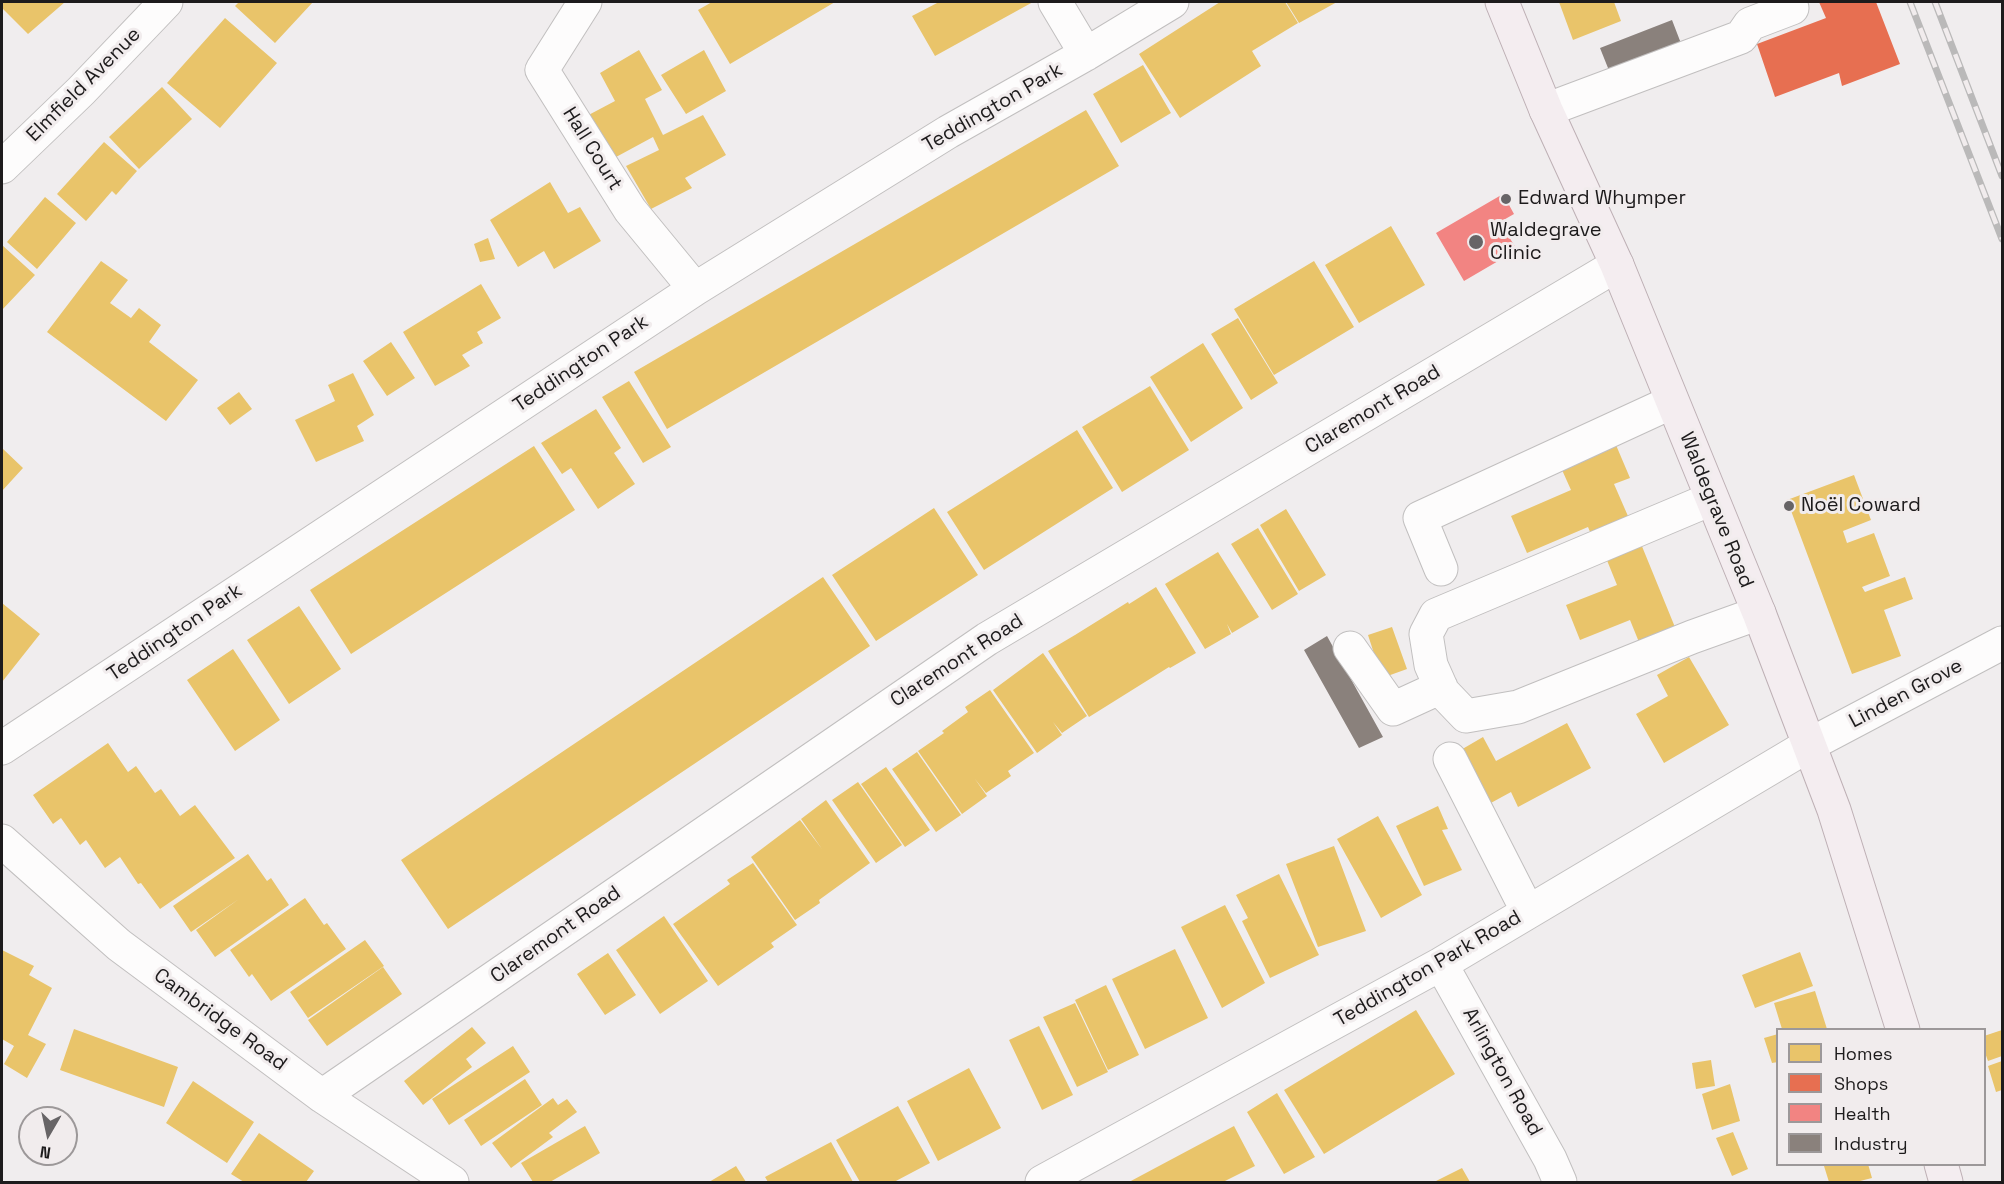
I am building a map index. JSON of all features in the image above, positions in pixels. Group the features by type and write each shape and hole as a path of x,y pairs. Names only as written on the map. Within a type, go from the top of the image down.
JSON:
{"main road":[{"name":"Waldegrave Road","path":"1502,2 1546,110 1617,265 1759,614 1834,810 1903,1028"},
{"path":"1942,1166 1946,1182"}],"street":[{"name":"Elmfield Avenue","path":"2,167 81,91 166,2"},
{"name":"Hall Court","path":"585,2 542,70 630,210 695,289"},
{"path":"1055,2 1086,54"},
{"name":"Teddington Park","path":"2,748 695,289 948,132 1086,54 1172,2"},
{"path":"1546,110 1742,37 1750,24 1792,8"},
{"name":"Claremont Road","path":"322,1096 987,639 1617,265"},
{"path":"1441,569 1420,518 1672,402"},
{"path":"1711,499 1436,615 1426,634 1431,665 1441,687 1466,716 1518,707 1692,637 1759,614"},
{"name":"Linden Grove","path":"1809,745 2002,643"},
{"path":"1350,648 1393,709 1441,687"},
{"name":"Teddington Park Road","path":"1051,1180 1441,964 1809,745"},
{"path":"1450,759 1528,912"},
{"name":"Cambridge Road","path":"2,841 119,945 322,1096 452,1182"},
{"name":"Arlington Road","path":"1441,964 1550,1159 1560,1182"}],"building: Homes":[{"path":"2,2 65,2 28,34 2,8"},
{"path":"239,2 313,2 275,43 235,6"},
{"path":"712,2 835,2 730,64 698,10"},
{"path":"939,2 1033,2 935,56 912,16"},
{"path":"1220,2 1285,2 1298,23 1252,51 1261,66 1180,118 1139,54"},
{"path":"1286,2 1337,2 1299,23"},
{"path":"1559,2 1614,2 1621,21 1573,40"},
{"path":"225,18 277,63 220,128 167,83"},
{"path":"639,50 662,90 645,99 663,135 703,115 726,155 685,178 692,188 651,209 626,166 659,150 653,137 605,163 581,119 615,101 600,73"},
{"path":"704,50 726,91 686,114 661,75"},
{"path":"1143,65 1171,113 1121,143 1093,94"},
{"path":"162,87 192,119 139,169 109,137"},
{"path":"1086,110 1119,166 667,429 634,372"},
{"path":"104,142 137,171 116,195 112,191 86,221 57,194"},
{"path":"550,182 568,213 580,207 601,241 554,269 544,251 518,267 490,220"},
{"path":"45,197 76,223 37,269 7,242"},
{"path":"1391,226 1425,285 1359,323 1325,265"},
{"path":"488,238 495,259 480,262 474,244"},
{"path":"2,245 35,275 2,310"},
{"path":"101,261 128,280 110,303 131,318 139,308 161,325 149,342 198,380 166,421 47,332"},
{"path":"1314,261 1354,327 1274,375 1234,309"},
{"path":"481,284 501,318 477,332 483,343 462,355 470,366 435,386 403,332"},
{"path":"1238,318 1278,383 1251,400 1211,334"},
{"path":"391,342 415,378 387,396 363,361"},
{"path":"1203,343 1243,408 1191,442 1150,377"},
{"path":"353,373 374,415 357,426 364,441 316,462 295,420 335,401 328,385"},
{"path":"629,381 671,447 643,463 602,397"},
{"path":"1150,386 1189,450 1122,492 1082,427"},
{"path":"239,392 252,409 230,425 217,408"},
{"path":"596,409 621,448 614,453 635,484 598,509 571,468 562,474 541,443"},
{"path":"1077,430 1113,488 984,570 947,512"},
{"path":"1613,438 1630,478 1614,484 1631,523 1593,539 1588,527 1527,553 1511,516 1571,490 1558,461"},
{"path":"534,446 575,510 351,654 310,590"},
{"path":"2,448 23,468 2,491"},
{"path":"1854,475 1871,520 1843,531 1847,543 1874,533 1890,576 1862,587 1865,592 1905,577 1913,599 1884,610 1901,656 1852,674 1787,500"},
{"path":"934,508 978,575 876,641 832,575"},
{"path":"1286,509 1326,575 1299,591 1260,525"},
{"path":"1258,528 1298,594 1272,610 1231,544"},
{"path":"1639,539 1679,637 1643,652 1630,620 1580,640 1566,605 1617,585 1604,553"},
{"path":"1218,552 1259,617 1232,633 1227,624 1231,634 1205,649 1165,584"},
{"path":"823,577 870,646 448,929 401,860"},
{"path":"1156,587 1196,653 1169,667 1089,717 1048,651"},
{"path":"2,603 40,634 2,682"},
{"path":"299,606 341,669 289,704 247,640"},
{"path":"1392,627 1407,669 1382,678 1368,635"},
{"path":"233,649 280,720 235,751 187,680"},
{"path":"1043,653 1087,716 1062,733 1053,722 1062,735 1037,753 993,690"},
{"path":"1689,657 1729,725 1664,763 1636,714 1668,696 1657,675"},
{"path":"990,690 1034,753 1008,771 1011,776 986,793 975,779 987,796 962,814 918,751 968,712 965,707"},
{"path":"1567,723 1591,768 1518,807 1511,792 1489,804 1459,751 1483,737 1496,761"},
{"path":"108,743 128,772 136,766 155,793 161,789 180,816 195,805 235,858 160,909 141,883 138,884 120,857 105,868 86,840 80,845 61,818 53,824 33,795"},
{"path":"917,752 961,815 936,832 892,769"},
{"path":"886,767 930,830 905,847 861,784"},
{"path":"858,782 902,845 876,863 832,800"},
{"path":"826,800 870,863 795,920 751,857 800,820 822,849 801,819"},
{"path":"1438,806 1448,829 1442,830 1462,870 1424,886 1396,826"},
{"path":"1378,816 1422,895 1381,918 1337,839"},
{"path":"1334,846 1366,931 1318,947 1286,864"},
{"path":"248,854 267,881 271,878 289,905 215,957 196,930 239,899 191,932 173,906"},
{"path":"753,863 797,925 771,943 774,947 718,986 673,924 730,884 727,880"},
{"path":"1279,874 1319,955 1270,978 1242,921 1248,918 1236,895"},
{"path":"305,898 324,925 327,923 346,949 271,1001 252,974 249,977 230,950"},
{"path":"1225,905 1265,983 1222,1008 1181,927"},
{"path":"664,916 708,981 660,1014 616,950"},
{"path":"365,940 384,966 308,1018 290,992"},
{"path":"1175,949 1208,1018 1145,1049 1112,979"},
{"path":"2,950 34,966 29,975 52,988 28,1035 46,1044 27,1078 4,1064 14,1046 2,1039"},
{"path":"1800,952 1813,986 1755,1008 1742,975"},
{"path":"608,953 636,995 605,1015 577,974"},
{"path":"383,967 402,994 327,1046 308,1020"},
{"path":"1106,985 1139,1055 1108,1070 1075,1000"},
{"path":"1815,991 1827,1028 1782,1028 1774,1003"},
{"path":"1075,1003 1108,1072 1077,1087 1043,1017"},
{"path":"1416,1010 1455,1074 1324,1154 1284,1090"},
{"path":"1039,1026 1073,1095 1042,1110 1009,1040"},
{"path":"472,1027 486,1043 466,1059 472,1067 423,1105 404,1081"},
{"path":"74,1029 178,1067 164,1107 60,1070"},
{"path":"2002,1030 2002,1056 1988,1061 1986,1035"},
{"path":"1776,1035 1776,1062 1772,1063 1764,1038"},
{"path":"513,1046 530,1072 449,1125 432,1099"},
{"path":"1711,1060 1715,1086 1696,1089 1692,1063"},
{"path":"2002,1061 2002,1090 1996,1092 1988,1066"},
{"path":"969,1068 1001,1128 938,1161 907,1101"},
{"path":"525,1079 542,1105 481,1146 464,1120"},
{"path":"193,1081 254,1122 227,1163 166,1123"},
{"path":"1730,1084 1740,1121 1712,1130 1702,1094"},
{"path":"1277,1093 1315,1157 1284,1174 1247,1112"},
{"path":"553,1098 558,1105 567,1099 577,1112 549,1133 553,1137 511,1168 492,1143"},
{"path":"898,1106 930,1163 894,1182 860,1182 836,1140"},
{"path":"585,1126 600,1153 550,1182 533,1182 521,1163"},
{"path":"1234,1126 1255,1166 1223,1182 1129,1182"},
{"path":"1733,1132 1748,1169 1732,1176 1716,1138"},
{"path":"259,1133 314,1171 306,1182 244,1182 231,1174"},
{"path":"831,1142 853,1182 768,1182 765,1177"},
{"path":"736,1166 746,1182 709,1182"},
{"path":"1824,1166 1869,1166 1872,1178 1856,1182 1829,1182"},
{"path":"1462,1168 1470,1182 1434,1182"}],"building: Shops":[{"path":"1819,2 1876,2 1900,64 1842,86 1839,73 1775,97 1757,44 1826,18"}],"building: Health":[{"name":"Waldegrave Clinic","path":"1503,194 1514,214 1500,222 1517,250 1464,281 1436,233"}],"building: Industry":[{"path":"1672,20 1682,46 1610,73 1600,48"},
{"path":"1327,636 1383,737 1359,748 1304,650"}],"railway":[{"path":"1910,2 2002,239"},
{"path":"1935,2 2002,176"}],"place":[{"name":"Edward Whymper","path":"1506,199"},
{"name":"Waldegrave Clinic","path":"1476,242"},
{"name":"Noël Coward","path":"1789,506"}]}
